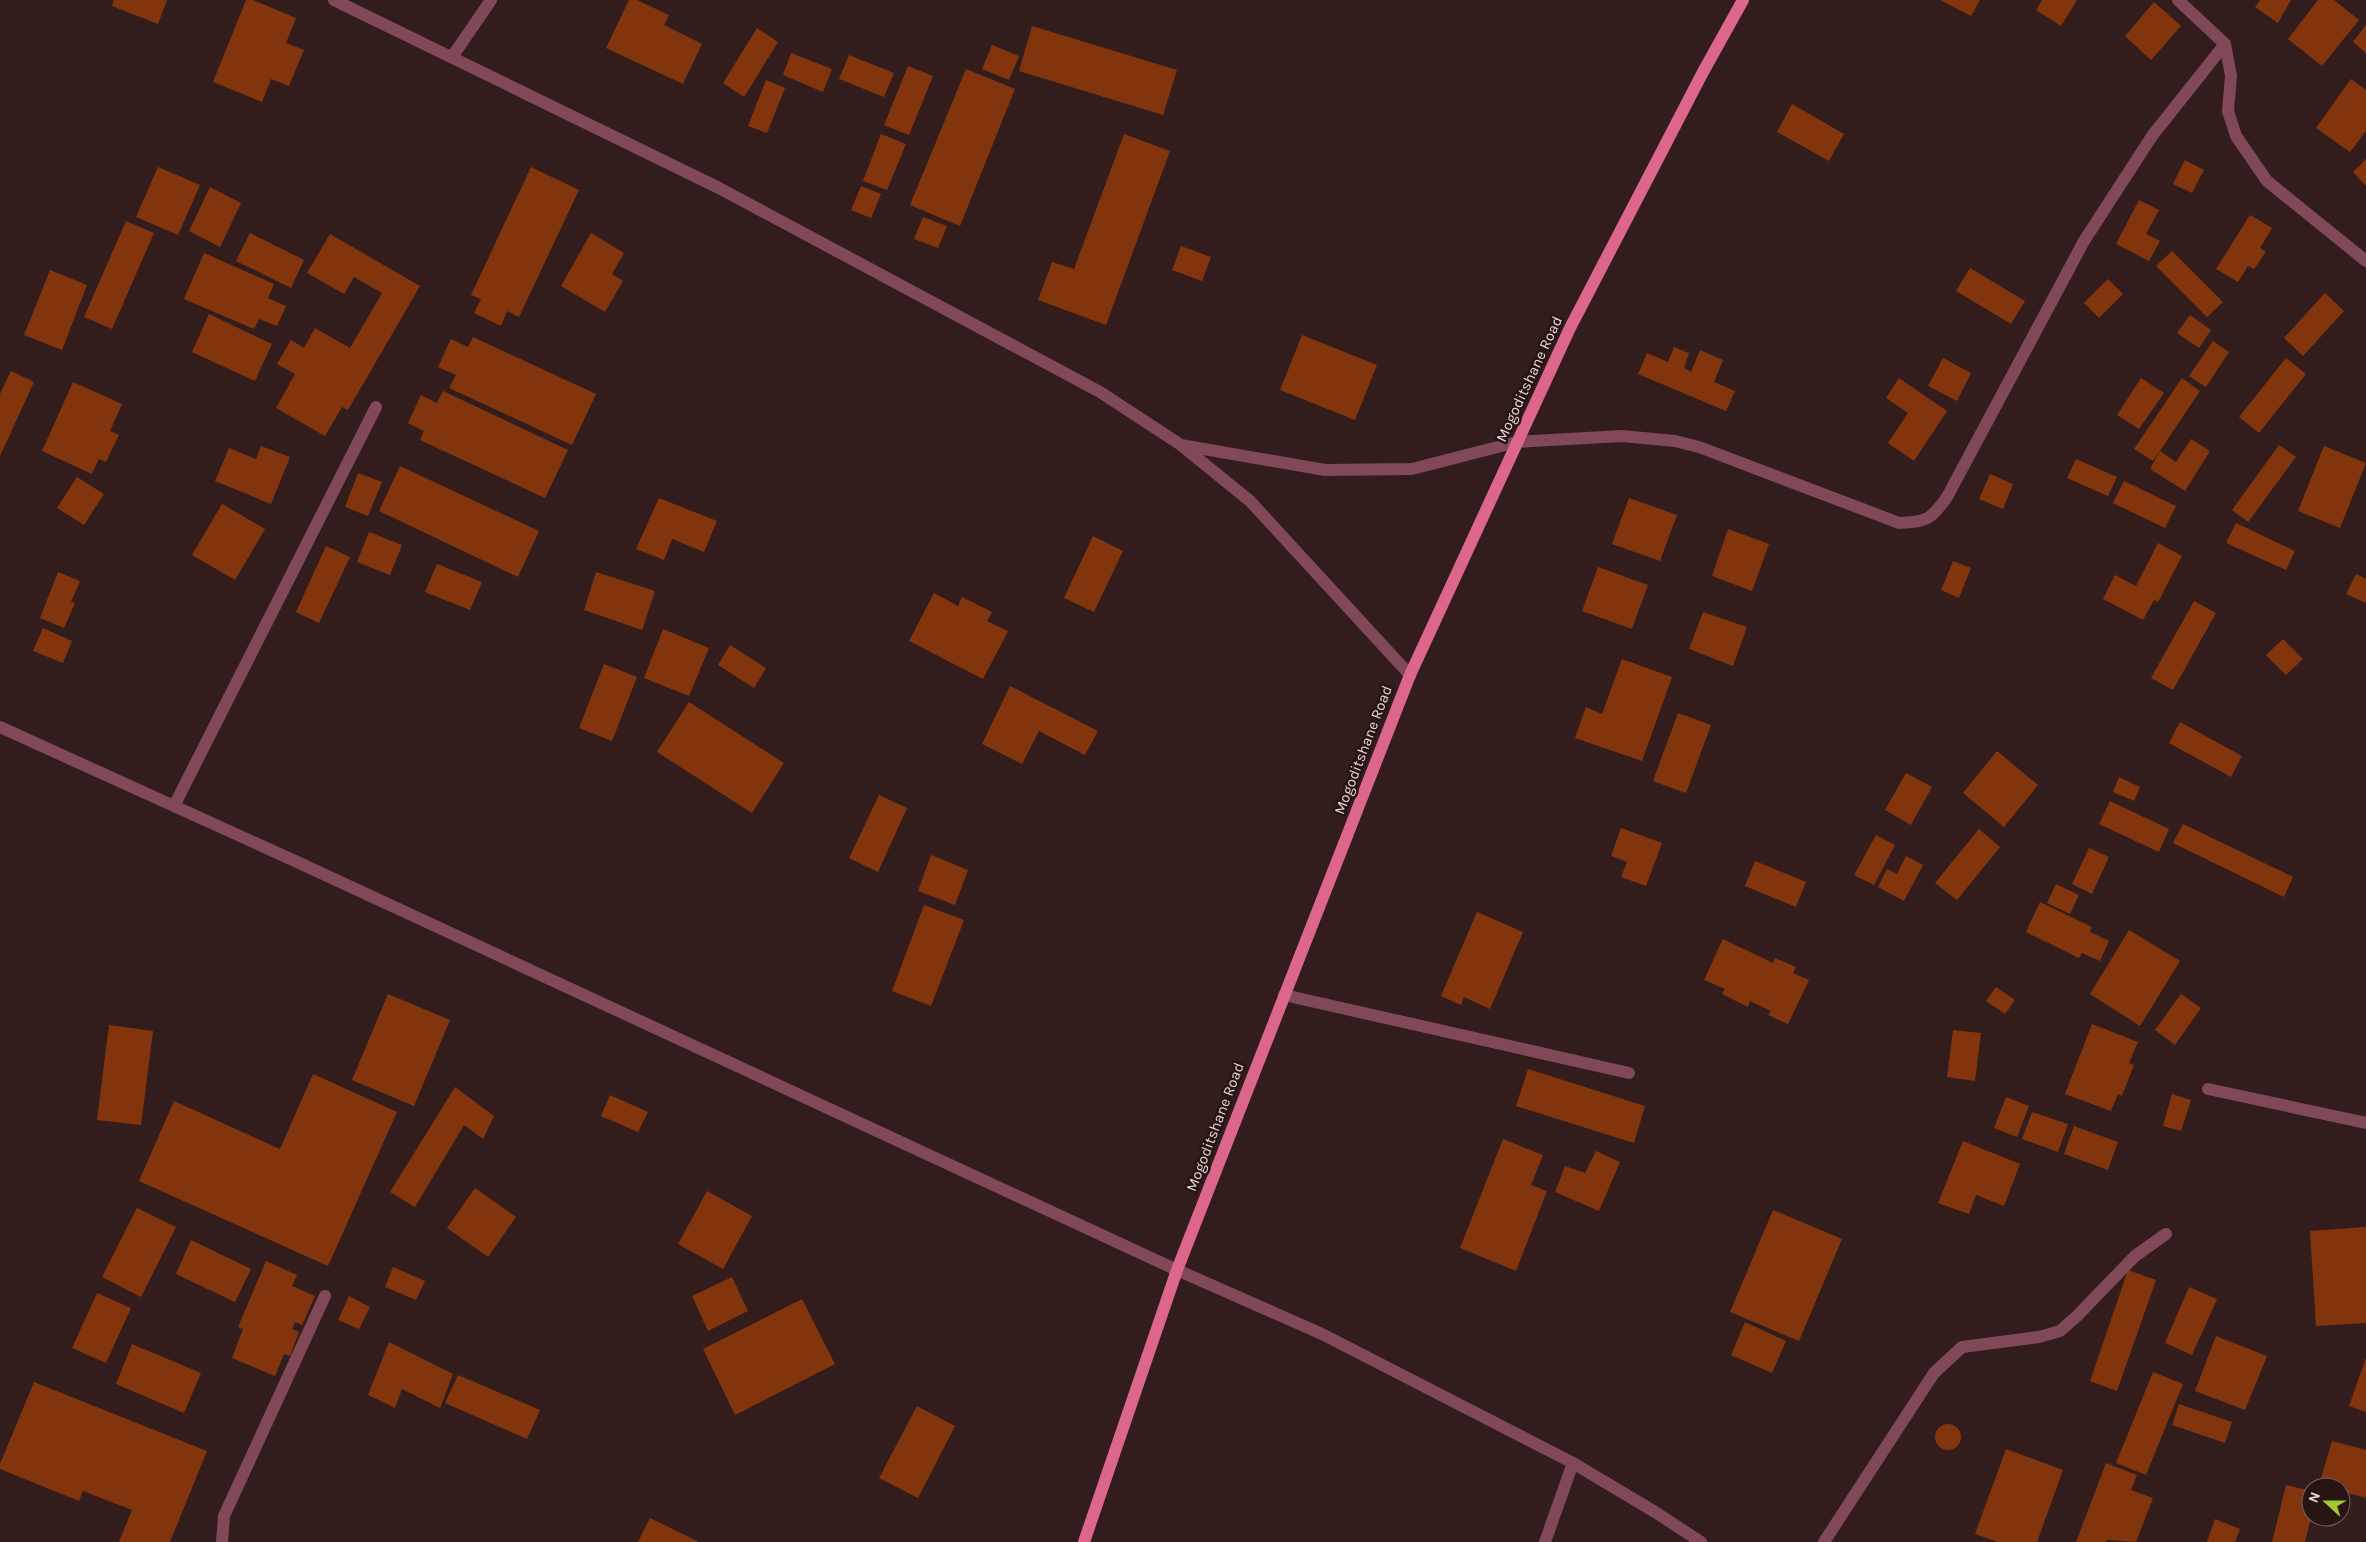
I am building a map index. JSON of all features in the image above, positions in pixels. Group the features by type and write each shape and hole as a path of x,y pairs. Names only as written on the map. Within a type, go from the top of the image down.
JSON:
{"main road":[{"name":"Mogoditshane Road","path":"1084,1542 1177,1270 1410,675 1570,328 1703,72 1743,0"}],"street":[{"path":"334,0 728,193 1100,392 1181,445 1250,501 1410,675"},
{"path":"452,58 490,0"},
{"path":"2178,0 2225,44 2231,76 2228,111 2236,136 2267,180 2366,260"},
{"path":"1181,445 1325,470 1412,469 1517,442 1622,436 1675,441 1699,447 1898,523 1921,522 1935,514 1947,497 2084,241 2152,136 2225,44"},
{"path":"174,806 376,407"},
{"path":"0,727 1177,1270 1322,1334 1572,1463 1655,1512 1701,1542"},
{"path":"1284,995 1629,1073"},
{"path":"2208,1089 2366,1123"},
{"path":"1824,1542 1934,1374 1949,1358 1962,1347 2039,1337 2060,1330 2078,1316 2135,1256 2166,1234"},
{"path":"222,1542 224,1516 325,1296"},
{"path":"1545,1542 1572,1463"}],"building":[{"path":"114,0 167,0 158,24 112,6"},
{"path":"246,0 253,0 296,18 286,43 304,50 289,86 271,79 262,102 213,82"},
{"path":"629,0 637,0 669,15 664,25 702,44 683,84 606,48"},
{"path":"1940,0 1980,0 1971,16"},
{"path":"2042,0 2077,0 2061,26 2036,10"},
{"path":"2260,0 2291,0 2278,23 2255,7"},
{"path":"2318,0 2334,0 2359,20 2322,66 2288,39"},
{"path":"2154,2 2181,26 2151,60 2125,36"},
{"path":"2366,25 2366,53 2353,42"},
{"path":"1032,26 1177,70 1163,115 1019,71"},
{"path":"757,28 778,42 744,97 723,83"},
{"path":"992,45 1019,56 1009,80 982,69"},
{"path":"791,53 832,69 823,92 783,75"},
{"path":"849,55 894,73 884,97 839,79"},
{"path":"908,66 933,76 909,135 884,125"},
{"path":"966,69 1015,89 960,226 910,205"},
{"path":"2351,79 2366,90 2366,131 2350,152 2316,128"},
{"path":"766,80 785,88 767,133 748,126"},
{"path":"1792,104 1844,134 1829,161 1777,132"},
{"path":"881,134 906,144 887,190 863,181"},
{"path":"1124,134 1170,151 1106,325 1038,300 1052,262 1074,269"},
{"path":"2366,159 2366,186 2353,172"},
{"path":"2185,160 2204,170 2192,193 2173,184"},
{"path":"158,167 200,185 178,235 136,217"},
{"path":"531,167 579,190 519,317 507,311 501,326 474,313 481,299 471,295"},
{"path":"861,186 881,194 871,218 851,210"},
{"path":"210,187 241,203 220,247 189,231"},
{"path":"2139,200 2159,210 2146,234 2160,241 2149,261 2116,244"},
{"path":"2250,215 2272,228 2260,248 2266,252 2254,269 2248,266 2238,282 2216,269"},
{"path":"923,217 947,226 938,248 914,239"},
{"path":"126,221 154,233 112,329 84,317"},
{"path":"250,233 304,260 291,288 236,261"},
{"path":"591,233 624,253 612,274 623,281 605,312 561,286"},
{"path":"330,234 420,286 348,410 342,407 325,436 276,408 295,374 277,364 291,340 304,348 315,328 350,348 382,293 354,277 344,294 307,273"},
{"path":"1181,246 1211,257 1202,281 1172,270"},
{"path":"2172,251 2223,302 2207,317 2156,266"},
{"path":"204,253 274,284 268,298 286,306 277,326 259,319 254,329 184,299"},
{"path":"1970,268 2025,301 2011,324 1956,291"},
{"path":"50,270 87,285 62,350 24,335"},
{"path":"2108,279 2123,294 2099,318 2084,303"},
{"path":"2325,293 2344,311 2303,356 2284,338"},
{"path":"209,314 272,344 255,381 192,352"},
{"path":"2190,315 2211,330 2199,348 2177,333"},
{"path":"1302,335 1377,365 1355,420 1280,390"},
{"path":"473,337 596,394 572,445 449,388 456,375 438,367 451,339 468,347"},
{"path":"2213,341 2229,352 2206,387 2189,376"},
{"path":"1674,347 1689,353 1684,368 1691,372 1700,350 1723,360 1714,382 1735,391 1726,411 1638,374 1647,353 1668,362"},
{"path":"1943,358 1971,373 1957,401 1928,386"},
{"path":"2286,358 2306,374 2259,433 2239,417"},
{"path":"11,371 34,382 0,456 0,394"},
{"path":"1899,378 1947,411 1914,461 1888,443 1908,413 1886,398"},
{"path":"2141,378 2164,393 2139,429 2117,415"},
{"path":"2182,378 2200,391 2153,461 2134,449"},
{"path":"73,382 122,404 110,431 119,435 106,462 99,459 92,474 42,451"},
{"path":"443,391 568,450 545,498 420,440 424,431 408,423 421,395 437,403"},
{"path":"2191,439 2210,451 2185,491 2150,469 2160,451 2176,462"},
{"path":"2279,445 2296,457 2248,522 2232,510"},
{"path":"261,446 290,457 271,504 215,481 229,448 256,459"},
{"path":"2324,446 2366,463 2340,528 2298,511"},
{"path":"2076,459 2117,477 2108,496 2067,478"},
{"path":"400,466 539,531 518,577 379,511"},
{"path":"358,473 382,482 368,516 345,507"},
{"path":"1990,474 2013,484 2003,509 1979,499"},
{"path":"77,477 104,494 84,525 57,508"},
{"path":"2124,481 2176,506 2165,528 2113,503"},
{"path":"659,498 717,521 704,552 672,539 664,560 636,549"},
{"path":"1629,498 1677,515 1660,561 1612,544"},
{"path":"222,504 265,529 235,580 192,555"},
{"path":"2236,523 2295,551 2286,570 2226,543"},
{"path":"1728,529 1769,544 1752,591 1712,576"},
{"path":"369,532 402,545 390,575 357,562"},
{"path":"1093,536 1123,551 1094,612 1064,598"},
{"path":"2158,543 2182,556 2158,602 2154,600 2143,620 2103,599 2115,575 2136,586"},
{"path":"326,546 350,557 319,623 296,612"},
{"path":"1953,561 1971,568 1959,598 1941,590"},
{"path":"437,564 482,582 470,610 425,592"},
{"path":"1598,567 1648,585 1632,629 1582,611"},
{"path":"58,572 80,581 71,602 75,603 64,628 40,618"},
{"path":"596,572 655,591 642,630 584,610"},
{"path":"2356,574 2366,579 2366,603 2346,594"},
{"path":"934,593 958,606 962,597 992,612 987,621 1008,631 983,679 909,641"},
{"path":"2194,601 2216,613 2173,690 2151,678"},
{"path":"1703,612 1747,627 1733,666 1689,649"},
{"path":"43,628 72,641 63,663 33,651"},
{"path":"663,629 709,648 689,696 644,678"},
{"path":"2283,639 2303,659 2286,675 2266,655"},
{"path":"730,645 766,668 754,688 718,665"},
{"path":"1622,659 1672,677 1642,761 1575,738 1586,707 1602,714"},
{"path":"604,664 637,677 612,741 579,728"},
{"path":"1010,686 1098,731 1085,755 1039,731 1022,764 982,744"},
{"path":"689,702 784,763 752,813 657,752"},
{"path":"1678,713 1711,725 1686,793 1653,781"},
{"path":"2180,722 2242,756 2231,777 2169,743"},
{"path":"1997,751 2038,785 2004,827 1963,793"},
{"path":"1906,773 1932,787 1911,825 1885,810"},
{"path":"2119,777 2140,787 2134,801 2113,792"},
{"path":"879,795 907,808 878,872 849,858"},
{"path":"2110,801 2169,829 2159,852 2099,824"},
{"path":"2183,824 2293,877 2284,897 2173,843"},
{"path":"1621,828 1662,843 1646,886 1621,877 1627,862 1611,856"},
{"path":"1979,829 2000,847 1957,900 1935,883"},
{"path":"1876,835 1895,845 1874,885 1854,875"},
{"path":"2089,848 2109,857 2092,894 2072,884"},
{"path":"931,855 968,870 955,905 918,891"},
{"path":"1906,856 1923,865 1904,901 1878,887 1887,869 1897,874"},
{"path":"1755,861 1806,882 1796,907 1745,886"},
{"path":"2056,884 2079,895 2070,914 2047,903"},
{"path":"2040,902 2092,927 2090,932 2109,941 2100,961 2082,953 2079,958 2026,932"},
{"path":"924,905 964,920 931,1006 892,991"},
{"path":"1477,912 1523,932 1490,1009 1464,997 1461,1005 1441,996"},
{"path":"2129,930 2180,961 2140,1026 2090,994"},
{"path":"1723,939 1773,963 1775,958 1796,967 1793,973 1809,980 1788,1024 1768,1015 1771,1011 1750,1001 1748,1007 1722,994 1725,989 1704,980"},
{"path":"1996,987 2015,1000 2005,1014 1986,1001"},
{"path":"388,994 450,1020 414,1106 352,1080"},
{"path":"2181,994 2201,1008 2175,1045 2155,1030"},
{"path":"2092,1024 2138,1042 2129,1063 2134,1065 2122,1096 2118,1094 2111,1111 2065,1094"},
{"path":"109,1025 153,1031 141,1125 97,1120"},
{"path":"1953,1030 1981,1033 1975,1081 1947,1077"},
{"path":"1528,1069 1645,1106 1634,1143 1516,1106"},
{"path":"313,1074 397,1112 328,1266 139,1181 174,1101 280,1149"},
{"path":"455,1087 494,1116 483,1139 464,1125 415,1207 390,1192"},
{"path":"2172,1094 2191,1100 2181,1131 2163,1126"},
{"path":"610,1095 648,1112 638,1132 601,1116"},
{"path":"2006,1097 2029,1106 2017,1137 1994,1128"},
{"path":"2032,1112 2068,1124 2058,1152 2022,1139"},
{"path":"2074,1126 2118,1142 2108,1170 2064,1154"},
{"path":"1503,1139 1543,1155 1531,1185 1547,1191 1516,1271 1460,1248"},
{"path":"1963,1141 2020,1164 2004,1206 1976,1195 1969,1214 1938,1203"},
{"path":"1596,1151 1620,1162 1599,1211 1555,1192 1565,1166 1585,1173"},
{"path":"475,1188 516,1217 488,1257 447,1228"},
{"path":"707,1191 752,1216 723,1269 678,1244"},
{"path":"137,1208 176,1227 141,1297 102,1277"},
{"path":"1773,1210 1842,1239 1799,1341 1730,1312"},
{"path":"2366,1227 2366,1323 2316,1326 2310,1231"},
{"path":"191,1240 251,1269 235,1302 176,1274"},
{"path":"266,1261 297,1275 292,1286 315,1296 302,1325 295,1322 292,1329 299,1332 290,1356 284,1354 275,1376 232,1358 243,1329 238,1327"},
{"path":"393,1267 425,1281 416,1300 385,1287"},
{"path":"2128,1270 2156,1280 2117,1391 2090,1381"},
{"path":"732,1277 748,1311 708,1331 692,1296"},
{"path":"2189,1287 2217,1299 2192,1355 2165,1343"},
{"path":"97,1293 131,1308 106,1363 72,1348"},
{"path":"349,1296 370,1307 359,1329 338,1320"},
{"path":"802,1299 835,1364 735,1415 703,1349"},
{"path":"1745,1322 1786,1341 1772,1373 1731,1355"},
{"path":"2216,1336 2267,1356 2245,1410 2195,1391"},
{"path":"389,1342 453,1374 440,1408 402,1389 395,1408 368,1395"},
{"path":"132,1344 201,1373 184,1413 116,1384"},
{"path":"2366,1358 2366,1412 2349,1406"},
{"path":"2153,1372 2183,1384 2146,1475 2116,1463"},
{"path":"458,1375 540,1410 527,1439 445,1403"},
{"path":"34,1382 207,1451 170,1542 119,1542 132,1510 83,1491 79,1501 0,1469 0,1464"},
{"path":"2179,1404 2232,1422 2225,1443 2172,1425"},
{"path":"917,1406 955,1426 918,1498 879,1478"},
{"path":"1948,1424 1957,1428 1961,1437 1957,1446 1948,1450 1939,1446 1935,1437 1939,1428"},
{"path":"2332,1441 2366,1450 2366,1498 2351,1494 2351,1477 2321,1477"},
{"path":"2006,1449 2063,1470 2037,1542 1998,1542 1975,1534"},
{"path":"2106,1463 2137,1475 2131,1490 2153,1498 2136,1542 2107,1540 2106,1542 2076,1542"},
{"path":"2286,1485 2301,1489 2301,1527 2309,1527 2305,1542 2272,1542"},
{"path":"650,1518 699,1542 638,1542"},
{"path":"2215,1519 2240,1529 2235,1542 2207,1542"}]}
